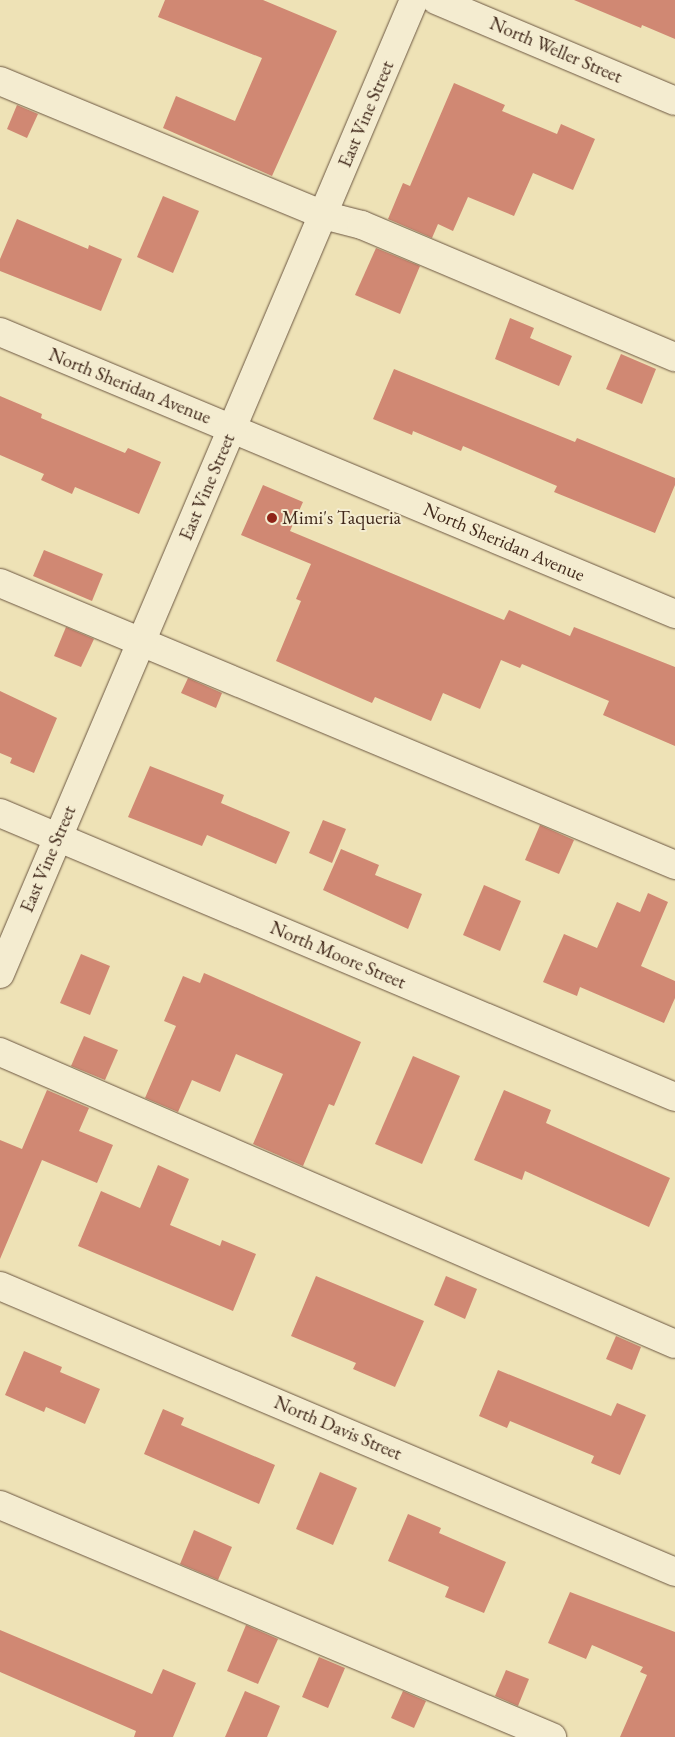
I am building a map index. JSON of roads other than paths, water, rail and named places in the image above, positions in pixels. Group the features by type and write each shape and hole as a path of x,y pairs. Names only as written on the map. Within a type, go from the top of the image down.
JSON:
{"street":[{"name":"East Vine Street","path":"0,974 414,0"},
{"name":"North Weller Street","path":"436,0 675,101"},
{"path":"0,82 323,215 362,225 675,357"},
{"name":"North Sheridan Avenue","path":"0,332 675,614"},
{"path":"0,583 675,865"},
{"name":"North Moore Street","path":"0,813 675,1097"},
{"path":"0,1052 675,1344"},
{"name":"North Davis Street","path":"0,1286 675,1572"},
{"path":"0,1505 552,1737"}],"place":[{"name":"Mimi's Taqueria","path":"272,518"}]}
